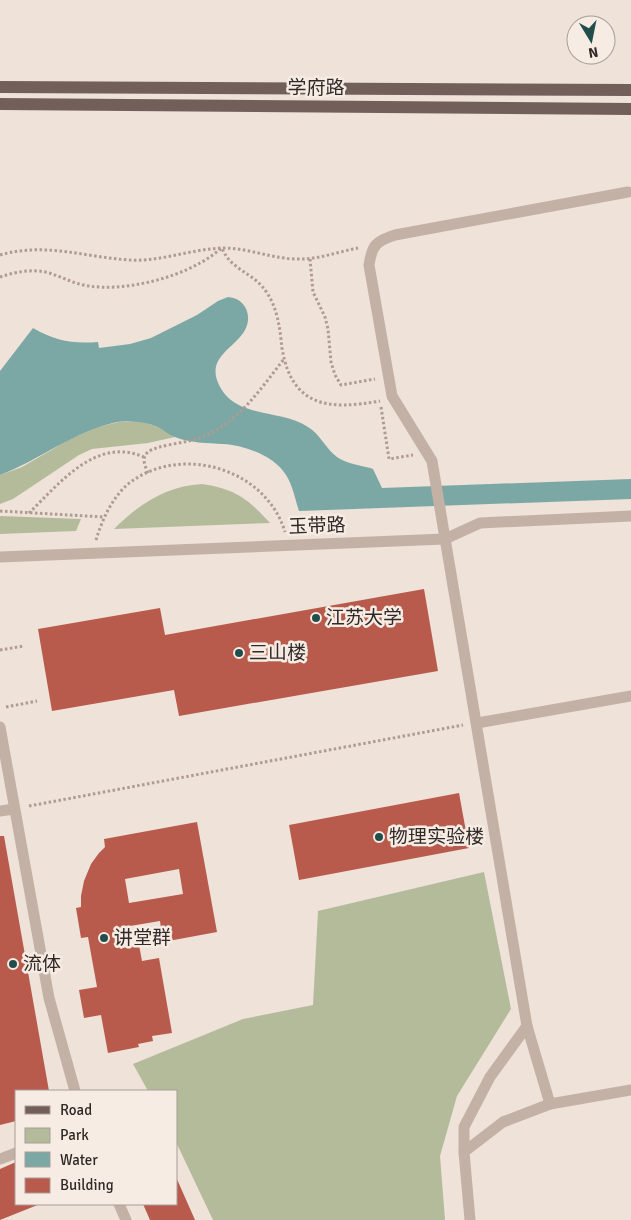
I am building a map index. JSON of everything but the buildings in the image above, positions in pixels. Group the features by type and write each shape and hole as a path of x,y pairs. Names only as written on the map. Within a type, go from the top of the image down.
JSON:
{"main road":[{"name":"学府路","path":"0,87 631,90"},
{"name":"学府路","path":"0,104 631,109"}],"lane":[{"path":"550,1104 527,1026 432,461 392,396 369,265 371,250 381,239 395,235 628,192"},
{"name":"玉带路","path":"0,556 445,539 480,523 631,516"},
{"path":"477,722 631,696"},
{"path":"0,727 49,998 75,1090"},
{"path":"0,811 14,809"},
{"path":"470,1220 464,1152 464,1127 490,1078 527,1026"},
{"path":"464,1152 503,1122 550,1104 631,1090"},
{"path":"0,1159 15,1153"},
{"path":"119,1205 126,1220"}],"path":[{"path":"0,255 24,250 44,249 138,260 222,248 242,249 293,259 310,259 357,248 371,250"},
{"path":"0,277 39,270 88,286 114,287 143,283 172,275 200,264 222,248"},
{"path":"222,248 226,258 234,266 254,277 268,294 280,327 287,370 292,381 302,392 315,400 332,406 348,406 380,401 392,396"},
{"path":"310,259 312,292 325,317 335,375 340,385 376,379 377,386"},
{"path":"148,473 144,464 144,457 148,452 197,439 214,431 243,411 284,359"},
{"path":"378,394 390,459 426,452"},
{"path":"29,513 76,468 101,454 135,453 144,457"},
{"path":"92,552 104,517 127,485 158,468 196,464 216,467 252,484 274,509 283,526 288,545"},
{"path":"0,512 104,517"},
{"path":"0,650 24,646"},
{"path":"6,707 37,701"},
{"path":"14,809 477,722"}],"green space":[{"path":"139,421 159,427 175,437 148,443 92,449 79,455 13,499 0,504 0,475 22,467 72,438 98,427 119,422"},
{"path":"202,484 223,489 240,496 270,523 114,529 143,504 154,498 177,488"},
{"path":"0,516 81,519 76,531 0,534"},
{"path":"484,872 511,1009 457,1096 440,1156 445,1220 213,1220 178,1146 178,1090 147,1090 133,1064 243,1019 313,1005 318,911"}],"water":[{"path":"228,297 239,300 243,304 248,313 248,319 241,336 225,352 217,364 217,380 224,393 233,402 244,407 284,417 308,427 340,459 373,469 382,488 631,479 631,499 299,511 286,475 281,468 267,457 249,449 231,445 192,442 180,439 153,425 133,421 117,422 86,432 0,475 0,371 33,328 64,341 98,342 99,348 130,344 151,338"}],"place":[{"name":"江苏大学","path":"316,618"},
{"name":"三山楼","path":"239,653"},
{"name":"物理实验楼","path":"379,837"},
{"name":"讲堂群","path":"104,938"},
{"name":"流体","path":"13,964"}]}
